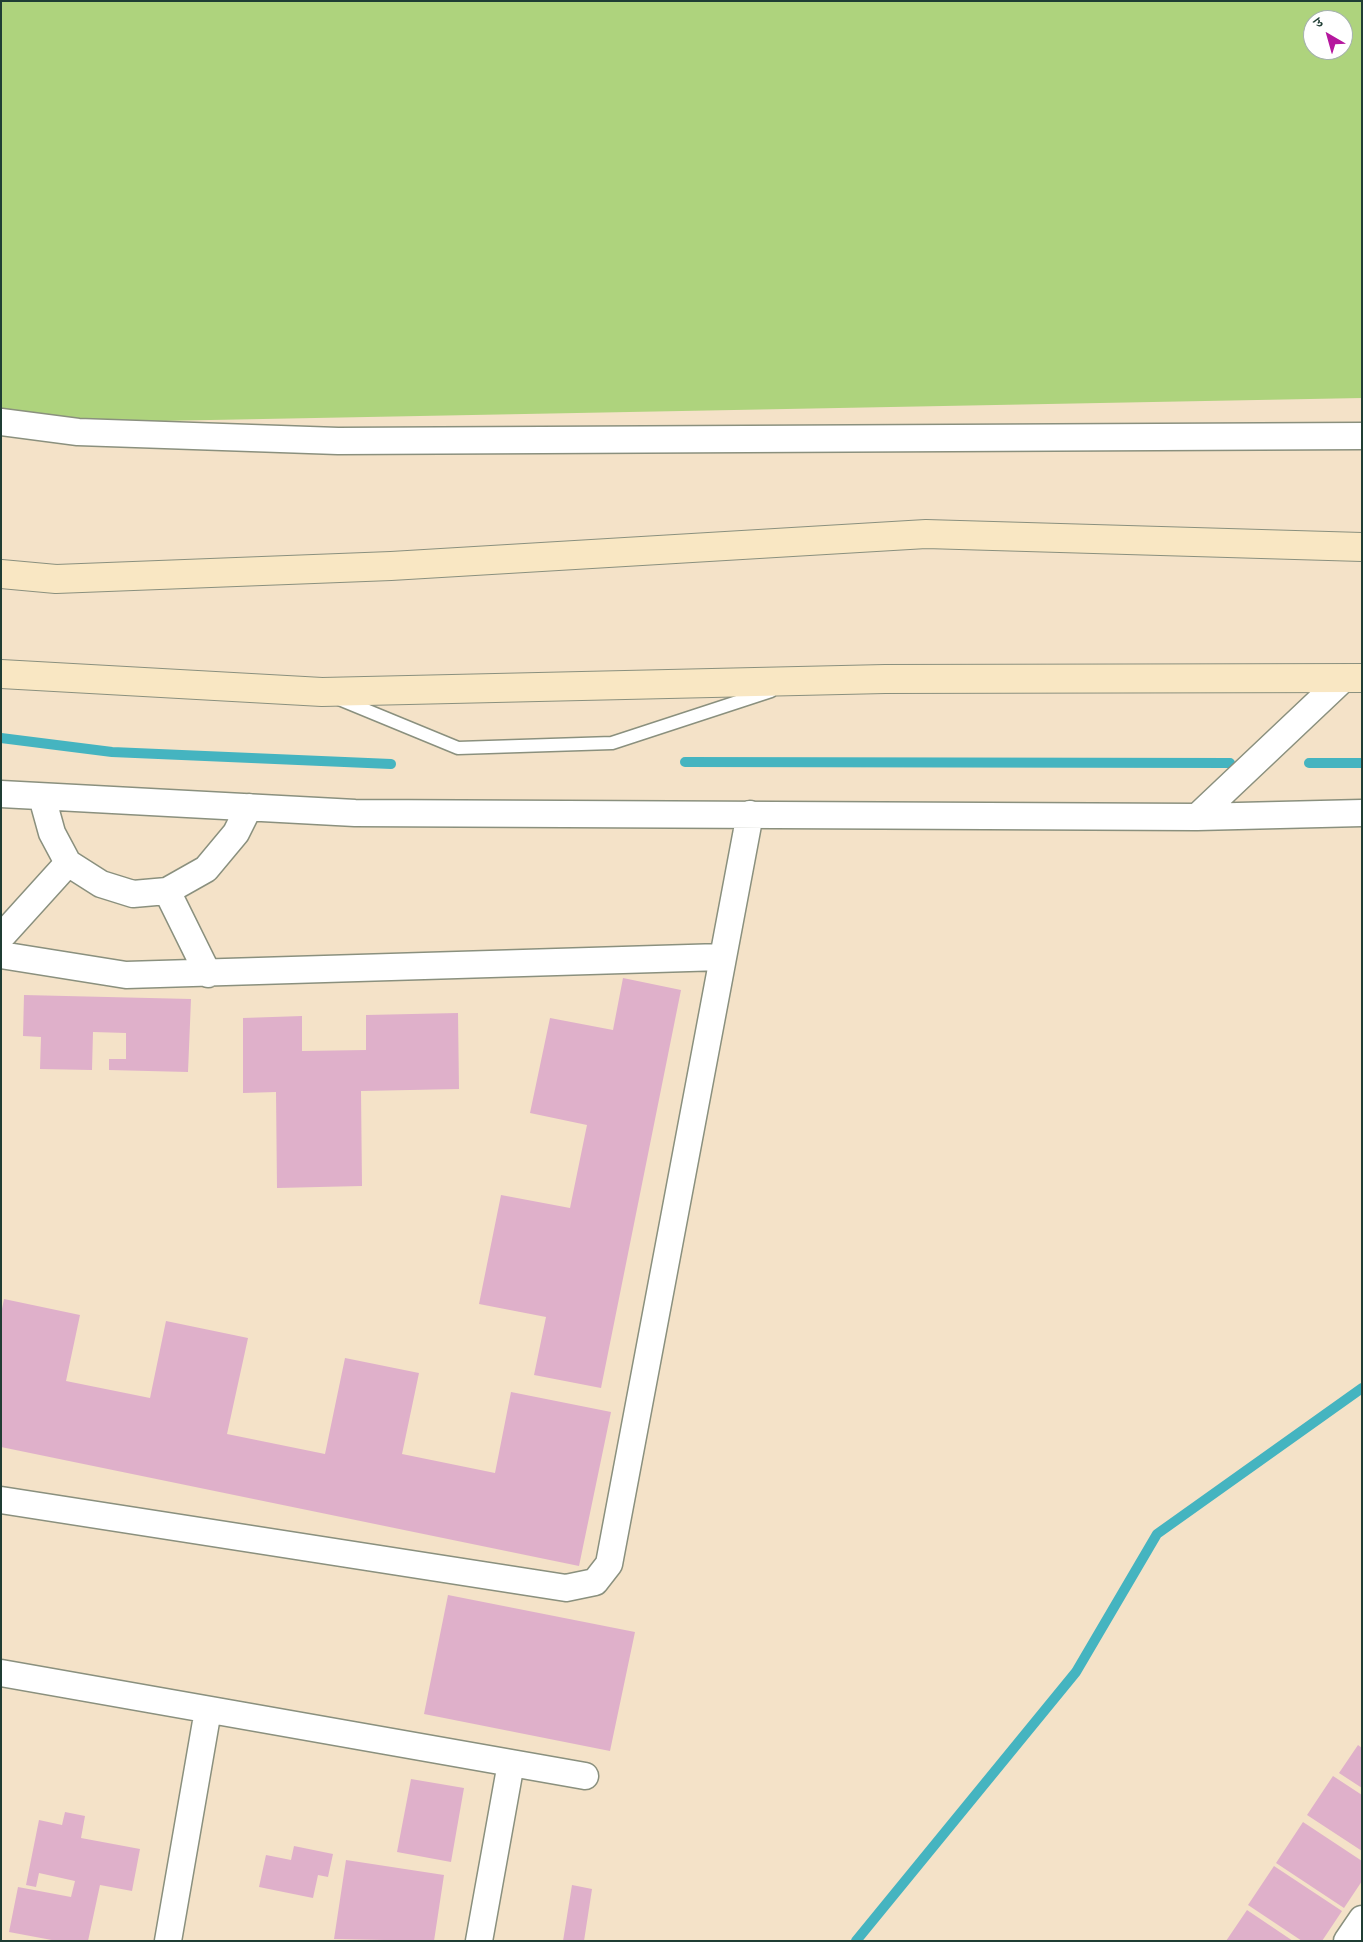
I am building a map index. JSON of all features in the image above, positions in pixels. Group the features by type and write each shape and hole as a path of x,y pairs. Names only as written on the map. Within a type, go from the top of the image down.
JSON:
{"main road":[{"path":"1,574 56,579 391,566 926,534 1362,547"},
{"path":"1,674 322,692 800,681 1353,678"}],"street":[{"path":"1,422 78,432 235,439 338,441 1362,436"},
{"path":"1197,817 1353,678"},
{"path":"1,794 355,813 1197,817 1362,814"},
{"path":"42,797 52,832 68,862 101,884 133,894 167,891 206,869 236,833 249,807"},
{"path":"1,1500 566,1588 595,1582 609,1564 750,814"},
{"path":"1,937 68,862"},
{"path":"167,891 208,974"},
{"path":"1,955 126,975 722,957"},
{"path":"1,1673 585,1776"},
{"path":"168,1941 208,1710"},
{"path":"479,1941 511,1763"},
{"path":"1348,1941 1362,1919"}],"lane":[{"path":"322,692 458,748 612,743 800,681"}],"green space":[{"path":"1,1 1362,1 1362,398 1,424"}],"building":[{"path":"623,978 681,990 601,1388 534,1375 546,1317 479,1304 501,1195 570,1208 587,1125 530,1113 550,1018 613,1030"},
{"path":"24,995 191,999 188,1072 109,1070 109,1059 126,1059 126,1033 93,1032 92,1070 40,1069 41,1037 23,1036"},
{"path":"458,1013 459,1089 361,1091 362,1186 277,1188 276,1092 243,1093 243,1018 302,1016 302,1051 366,1050 366,1015"},
{"path":"4,1299 80,1315 66,1381 150,1398 166,1321 248,1338 227,1434 325,1454 345,1358 419,1373 402,1454 495,1473 511,1392 611,1412 579,1566 1,1447 1,1314"},
{"path":"448,1595 635,1632 610,1751 424,1714"},
{"path":"1358,1745 1362,1748 1362,1788 1339,1773"},
{"path":"1333,1776 1362,1795 1362,1851 1307,1815"},
{"path":"411,1779 464,1788 451,1862 397,1852"},
{"path":"65,1812 85,1816 81,1838 140,1849 132,1891 100,1885 88,1941 57,1941 9,1932 18,1887 71,1897 75,1881 39,1873 36,1887 26,1885 39,1820 62,1825"},
{"path":"1303,1822 1362,1861 1362,1881 1344,1908 1276,1863"},
{"path":"294,1846 333,1854 328,1877 318,1875 313,1898 259,1887 266,1855 291,1860"},
{"path":"346,1860 444,1875 434,1941 334,1939"},
{"path":"1274,1866 1342,1911 1322,1941 1302,1941 1248,1905"},
{"path":"572,1885 592,1889 584,1941 563,1941"},
{"path":"1247,1910 1293,1941 1226,1941"}],"waterway":[{"path":"1,738 112,752 391,764"},
{"path":"685,762 1230,763"},
{"path":"1309,763 1362,763"},
{"path":"856,1941 1076,1672 1157,1534 1362,1388"}]}
